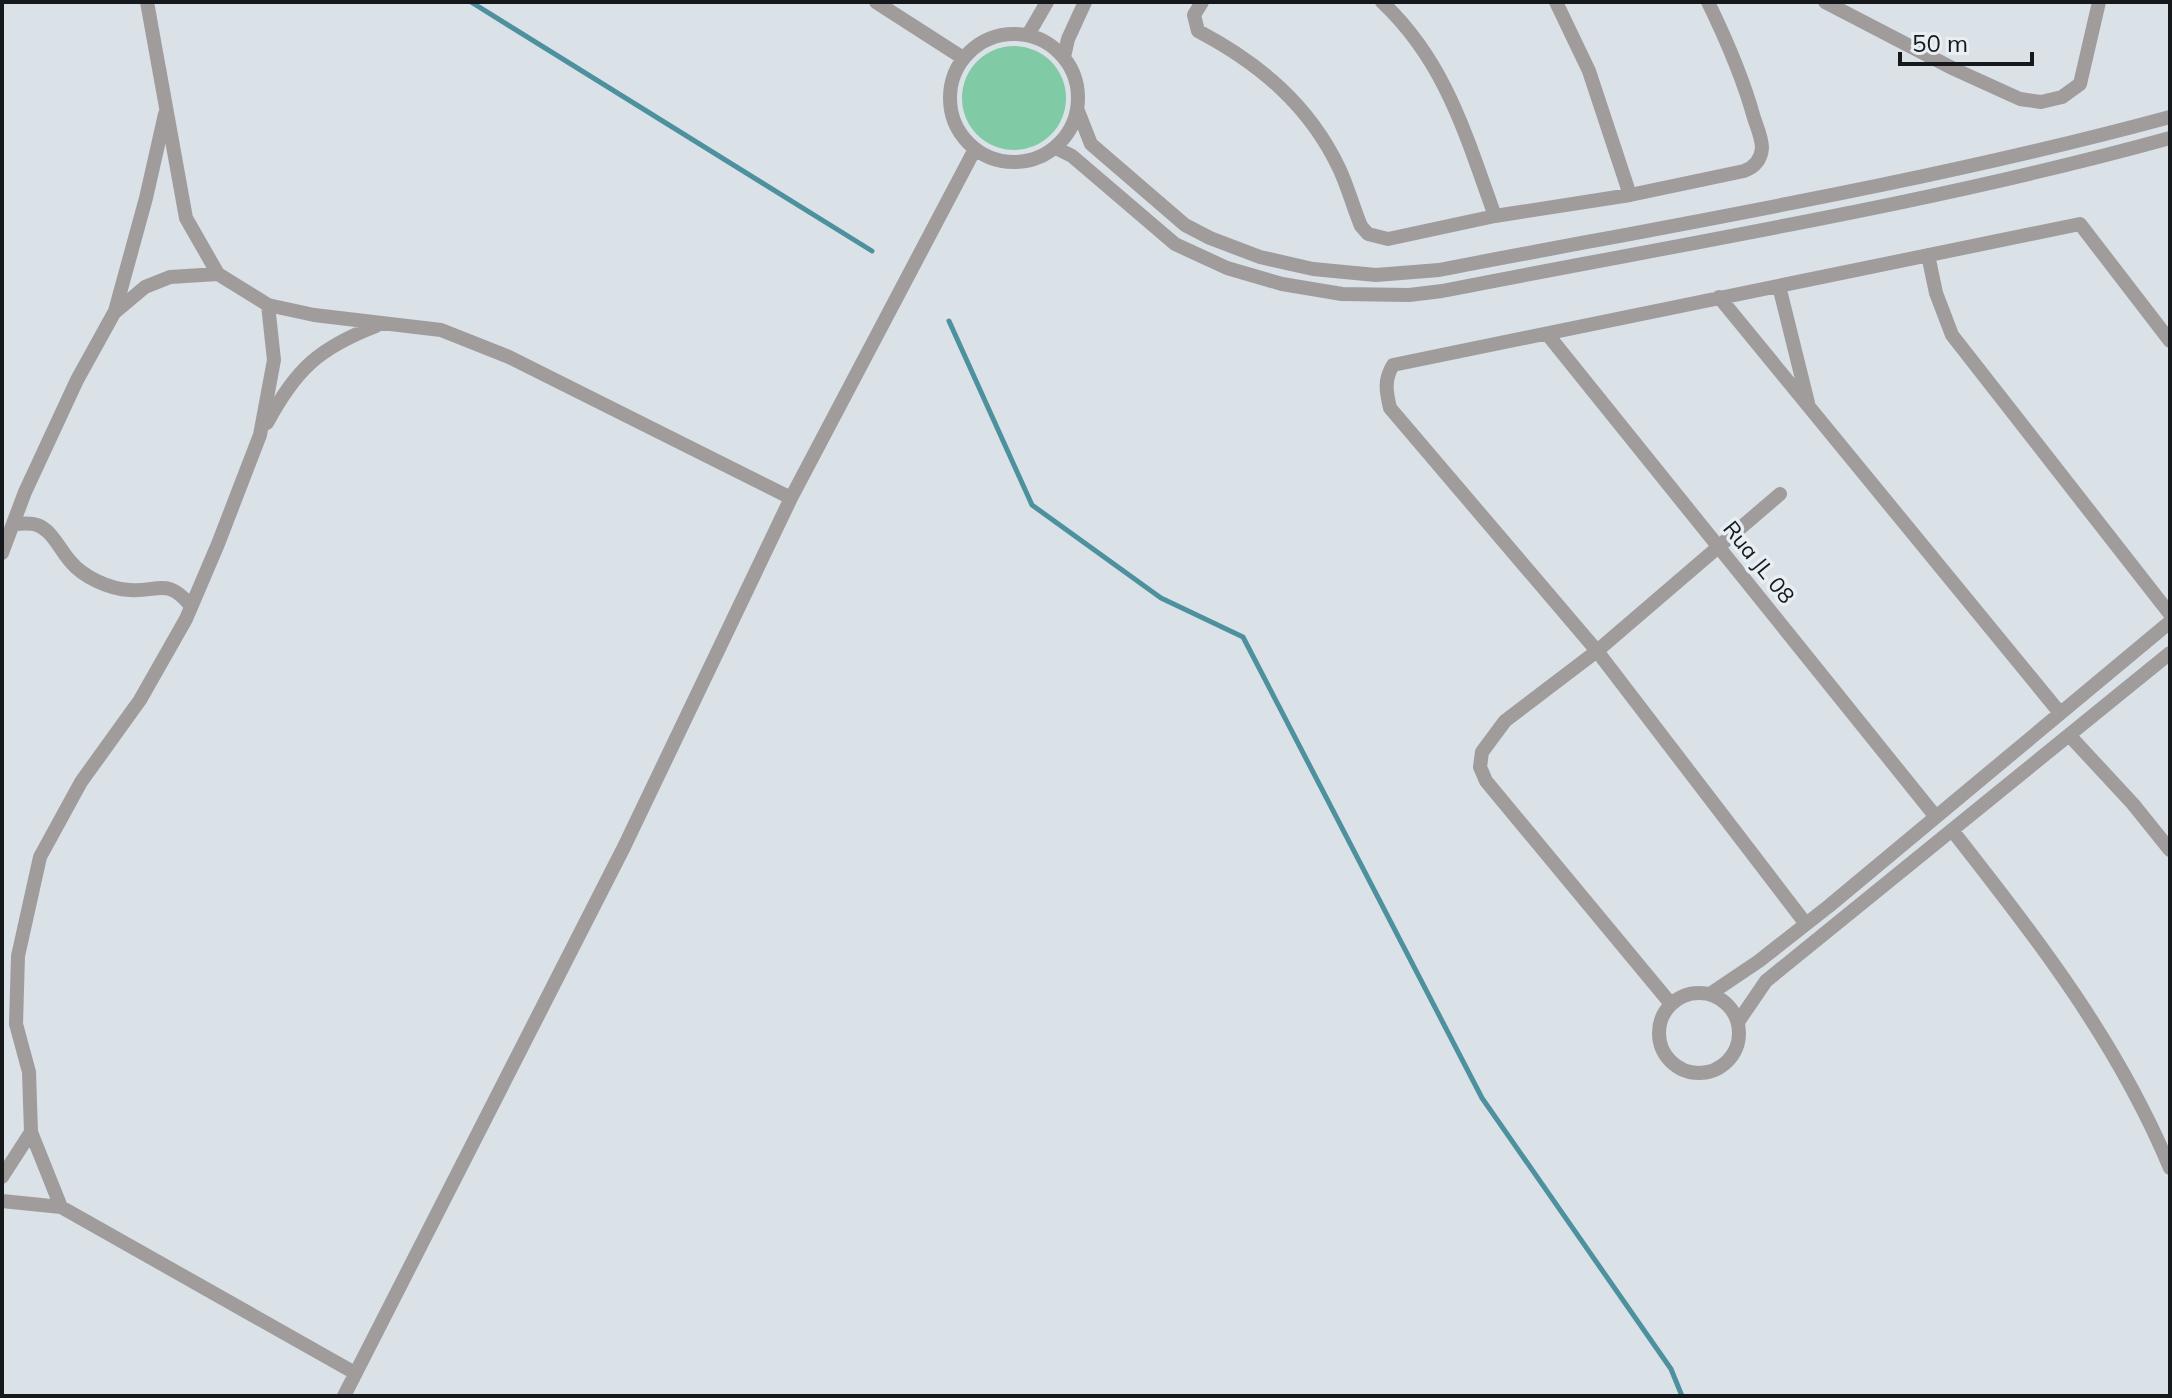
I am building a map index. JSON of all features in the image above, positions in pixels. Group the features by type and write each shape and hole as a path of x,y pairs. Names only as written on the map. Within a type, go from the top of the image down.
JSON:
{"street":[{"path":"147,2 186,218 218,274 268,305 381,324 441,330 509,357 791,498"},
{"path":"876,2 963,58"},
{"path":"1028,35 1047,2"},
{"path":"1064,57 1068,39 1085,2"},
{"path":"1202,2 1194,15 1198,31 1254,64 1292,98 1339,166 1361,226 1368,234 1388,239 1495,216 1630,195 1744,171 1759,160 1762,145 1751,105 1708,2"},
{"path":"1382,2 1409,29 1452,97 1495,216"},
{"path":"1556,2 1589,71 1630,195"},
{"path":"1825,2 1954,69 2020,99 2041,102 2062,97 2080,84 2099,2"},
{"path":"999,35 1028,35 1054,47 1064,57 1078,82 1078,111 1073,125 1056,148 1043,156 1016,162 1001,161 975,149 956,127 951,113 951,84 963,58 985,40 999,35"},
{"path":"2,553 25,492 77,380 114,313 146,198 166,106"},
{"path":"1078,111 1091,144 1185,225 1234,248 1287,264 1376,275 1439,270 1890,182 2016,156 2170,117"},
{"path":"1056,148 1072,156 1175,244 1201,257 1282,284 1342,294 1376,295 1442,291 1926,197 2170,138"},
{"path":"344,1396 624,847 791,498 975,149"},
{"path":"1806,924 1597,651 1390,408 1386,377 1393,365 2080,224 2170,341"},
{"path":"1928,255 1936,293 1952,335 2170,614"},
{"path":"114,313 145,287 170,277 218,274"},
{"path":"1779,286 1809,407"},
{"path":"1719,297 2060,713"},
{"path":"260,435 274,360 268,305"},
{"path":"61,1207 31,1132 29,1072 16,1024 18,956 40,857 81,782 140,700 191,606 260,435 285,389 310,362 344,338 381,324"},
{"name":"Rua JL 08","path":"1548,335 1936,817"},
{"path":"1671,1004 1486,781 1480,767 1482,752 1505,721 1597,651 1780,494"},
{"path":"13,524 34,523 42,527 72,564 97,581 130,590 160,586 174,591 191,606"},
{"path":"1710,994 1735,979 1806,924 2170,622"},
{"path":"1738,1022 1766,981 2170,653"},
{"path":"2069,735 2133,804 2170,850"},
{"path":"2002,762 2017,777"},
{"path":"1952,830 2057,966 2092,1017 2138,1099 2170,1168"},
{"path":"1689,994 1710,994 1728,1004 1738,1022 1739,1043 1728,1061 1710,1071 1689,1071 1671,1061 1660,1043 1660,1022 1671,1004 1689,994"},
{"path":"2,1177 31,1132"},
{"path":"2,1201 61,1207 355,1373"}],"green space":[{"path":"1014,46 1034,50 1057,69 1066,98 1062,118 1043,141 1014,150 994,146 971,127 962,98 966,78 985,55"}],"waterway":[{"path":"471,2 872,251"},
{"path":"949,321 1032,505 1161,598 1243,637 1482,1098 1671,1369 1682,1396"}]}
